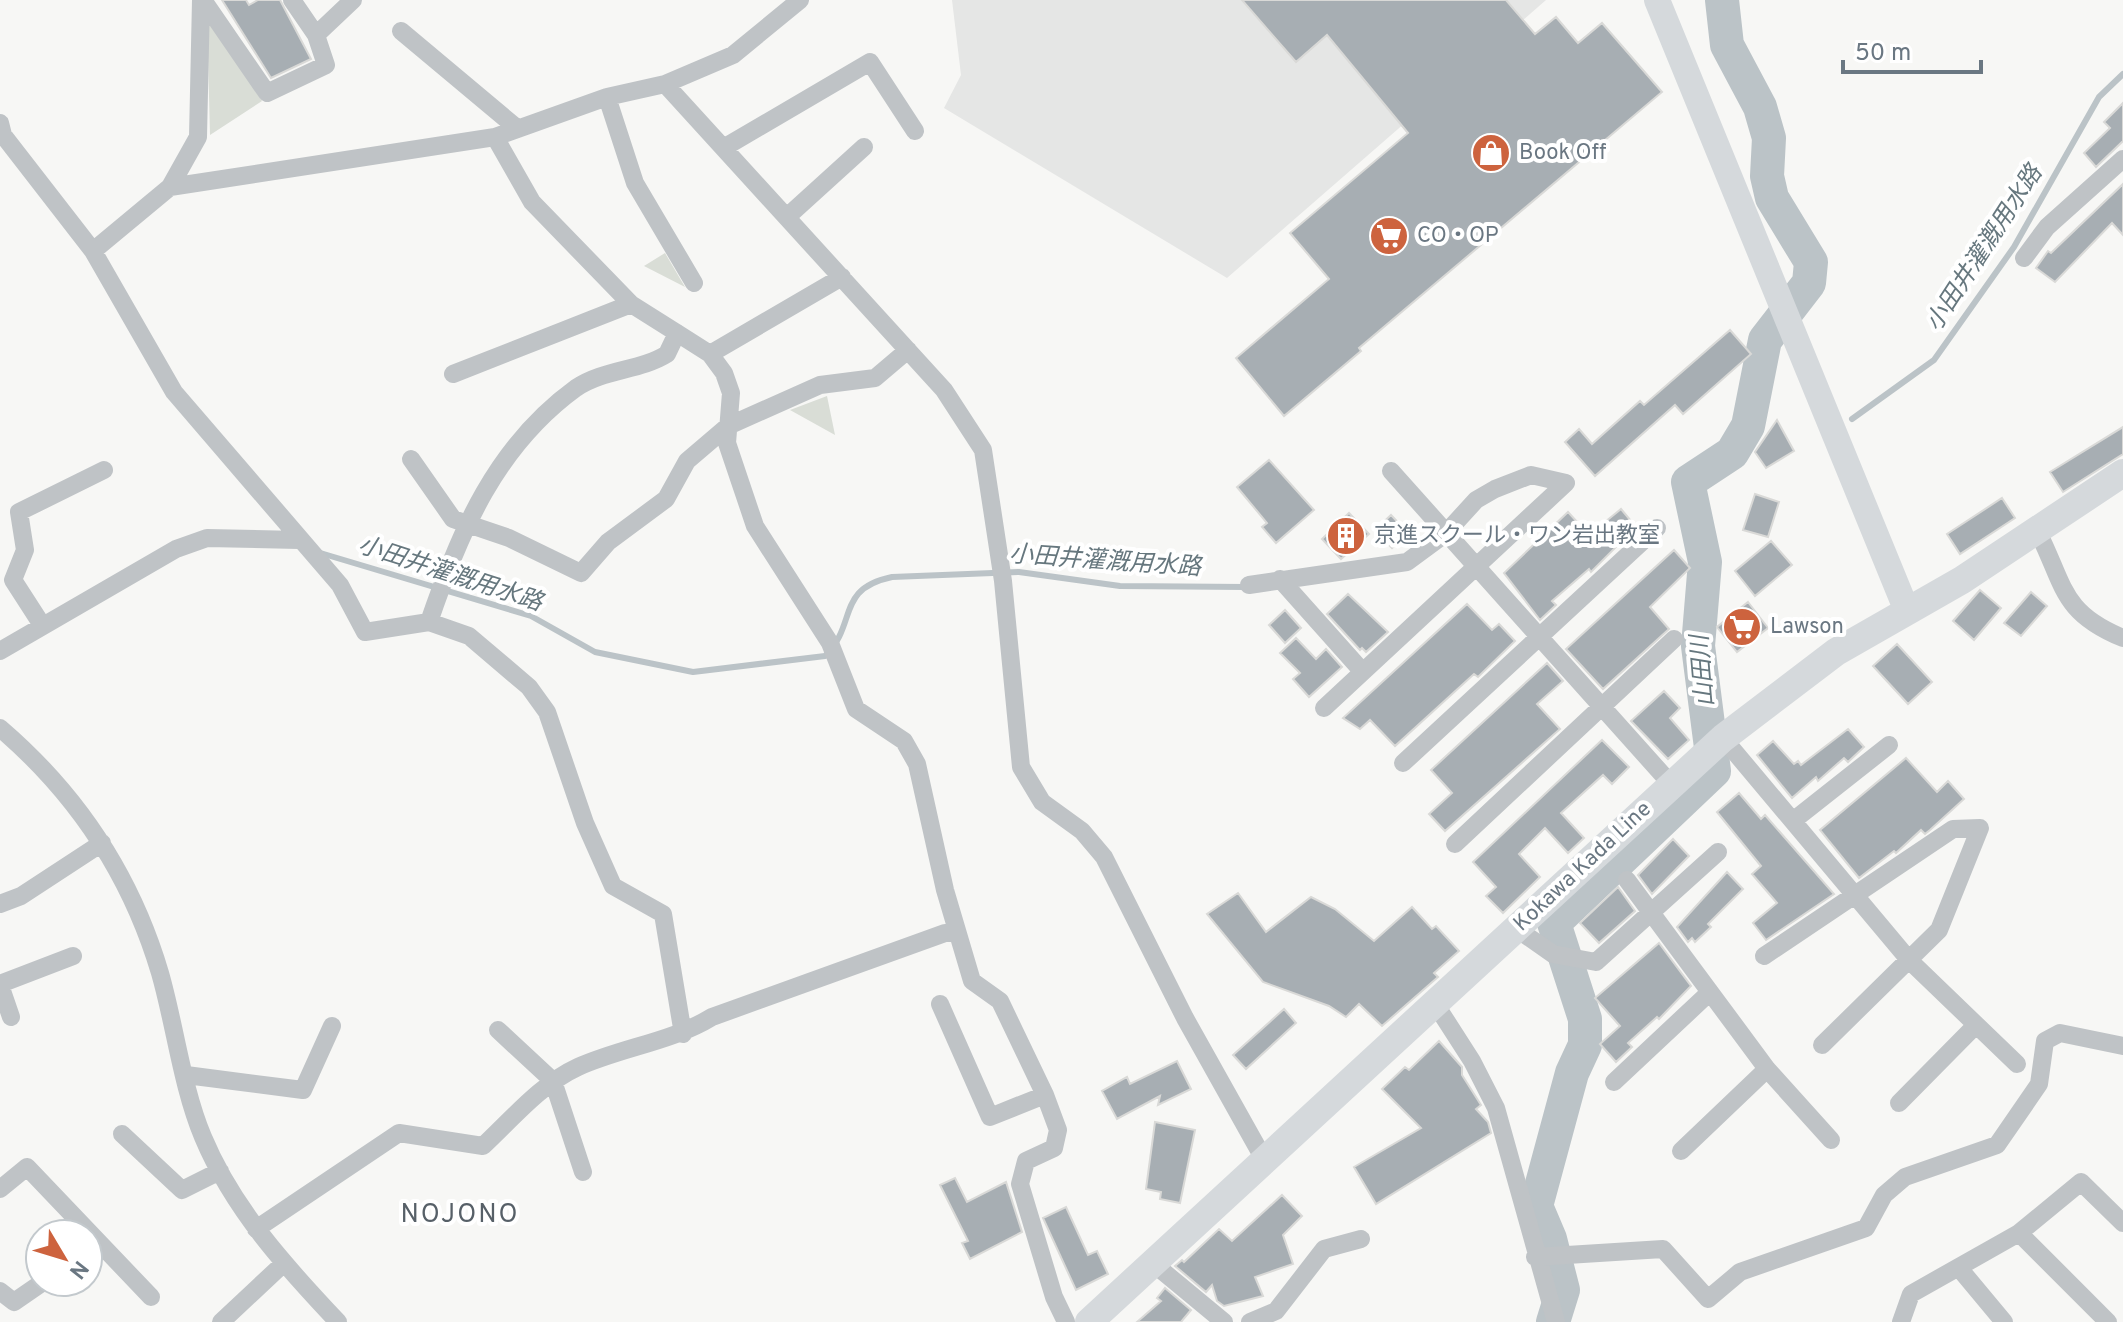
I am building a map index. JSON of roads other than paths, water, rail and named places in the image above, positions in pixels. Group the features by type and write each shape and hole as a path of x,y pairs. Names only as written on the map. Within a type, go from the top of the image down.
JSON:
{"main road":[{"name":"Kokawa Kada Line","path":"1089,1322 1715,745 1836,652 2037,530 2123,473"}],"street":[{"path":"202,0 267,93 326,65 316,35 292,0"},
{"path":"93,251 170,187 198,137 202,0"},
{"path":"316,35 353,0"},
{"path":"170,187 495,137 607,97 665,84 733,55 800,0"},
{"path":"1657,0 1907,611"},
{"path":"401,31 518,129"},
{"path":"725,147 870,62 915,131"},
{"path":"665,84 944,390 983,450 1003,581 1021,767 1042,802 1082,831 1104,857 1185,1018 1265,1161"},
{"path":"607,97 635,183 694,283"},
{"path":"0,123 3,135 93,251 174,392 340,585 365,632 429,622 469,636 529,687 547,712 585,823 613,886 663,914 683,1034"},
{"path":"495,137 532,202 631,304 710,354 724,373 731,393 727,443 755,526 830,643 856,709 904,741 917,764 957,933 972,981 1000,1001 1045,1095 1058,1130 1054,1148 1026,1161 1020,1184 1054,1297 1066,1322"},
{"path":"788,216 864,147"},
{"path":"2024,258 2047,227 2122,163"},
{"path":"710,354 842,277"},
{"path":"453,374 631,304"},
{"path":"429,622 466,523 500,463 578,387 620,368 656,361 667,354 677,333"},
{"path":"411,459 453,519 509,538 581,573 608,542 666,499 687,461 728,426 820,385 875,378 908,350"},
{"path":"42,625 13,580 25,550 19,512 104,470"},
{"path":"1391,471 1671,784"},
{"path":"1249,585 1407,562 1445,534 1476,500 1495,489 1531,475 1566,483 1324,708"},
{"path":"1403,763 1657,528"},
{"path":"2037,530 2071,605 2098,628 2123,638"},
{"path":"0,651 176,549 207,538 299,540"},
{"path":"1280,579 1362,671"},
{"path":"1455,844 1674,639"},
{"path":"0,728 70,796 128,887 159,971 202,1136 256,1229 283,1264 338,1322"},
{"path":"1715,745 1794,820 1910,961 2017,1064"},
{"path":"1794,820 1889,745"},
{"path":"1764,956 1953,829 1980,828 1939,930 1822,1045"},
{"path":"0,904 21,896 102,843"},
{"path":"1517,929 1553,954 1596,962 1718,852"},
{"path":"1627,880 1767,1069 1831,1140"},
{"path":"256,1229 399,1133 483,1146 553,1081 623,1049 683,1034 712,1017 945,933 957,933"},
{"path":"11,1017 0,984 73,956"},
{"path":"1614,1082 1710,992"},
{"path":"940,1004 990,1117 1045,1095"},
{"path":"1436,1005 1472,1061 1496,1108 1535,1257 1556,1322"},
{"path":"1899,1103 1976,1025"},
{"path":"186,1075 303,1090 332,1026"},
{"path":"498,1030 553,1081 583,1172"},
{"path":"1535,1257 1663,1249 1708,1299 1740,1272 1866,1228 1884,1195 1905,1177 1997,1145 2039,1084 2045,1041 2060,1033 2123,1046"},
{"path":"1681,1151 1767,1069"},
{"path":"122,1134 182,1190 220,1171"},
{"path":"0,1189 27,1167 70,1218"},
{"path":"1901,1322 1911,1294 2019,1233 2081,1182 2122,1220"},
{"path":"2019,1233 2108,1322"},
{"path":"1250,1322 1276,1311 1324,1249 1361,1239"},
{"path":"104,1256 151,1297"},
{"path":"221,1322 283,1264"},
{"path":"1154,1264 1224,1322"},
{"path":"1959,1268 2004,1322"},
{"path":"0,1291 14,1302 24,1295"},
{"path":"1276,1311 1293,1322"}],"waterway":[{"name":"山田川","path":"1553,1322 1563,1290 1550,1239 1536,1206 1572,1073 1585,1045 1585,1019 1554,923 1714,771 1698,646 1705,562 1688,482 1732,453 1748,426 1765,340 1809,283 1811,262 1772,198 1767,176 1769,138 1760,107 1727,45 1722,0"},
{"name":"小田井灌漑用水路","path":"1852,419 1934,360 2014,247 2099,97 2123,74"},
{"name":"小田井灌漑用水路","path":"317,552 531,616 595,652 693,672 825,656 835,644 854,599 874,583 892,577 1019,572 1120,586 1245,587"}],"place":[{"name":"Book Off","path":"1491,153"},
{"name":"CO・OP","path":"1389,236"},
{"name":"京進スクール・ワン岩出教室","path":"1346,536"},
{"name":"Lawson","path":"1742,627"}],"district":[{"name":"NOJONO","path":"460,1215"}]}
